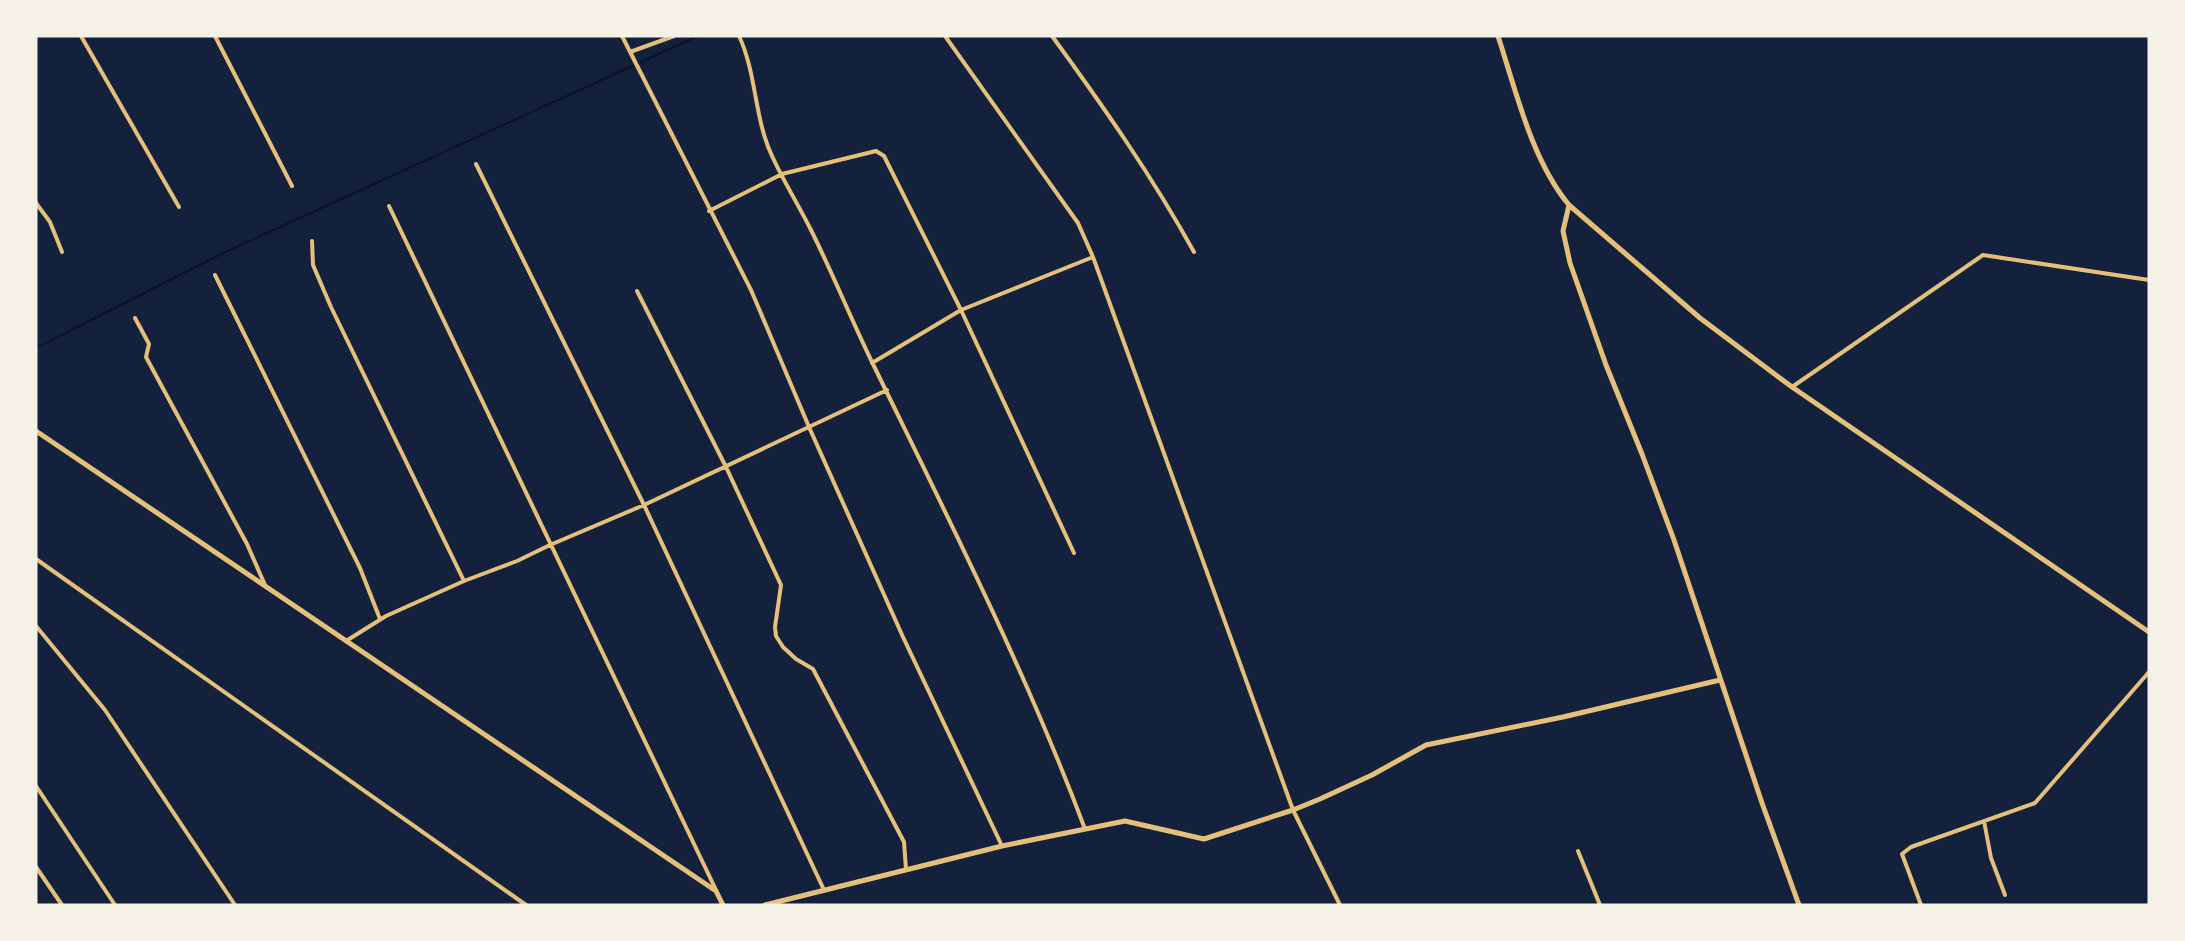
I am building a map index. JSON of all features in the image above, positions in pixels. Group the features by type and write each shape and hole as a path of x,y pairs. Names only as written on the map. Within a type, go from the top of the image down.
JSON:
{"street":[{"path":"81,36 179,207"},
{"path":"215,36 292,186"},
{"path":"622,36 751,290 809,427 908,648 1002,846"},
{"path":"630,52 674,36"},
{"path":"739,36 751,74 766,142 812,231 872,363 1010,647 1085,830"},
{"path":"945,36 1078,223 1093,257 1293,810 1340,905"},
{"path":"1052,36 1162,194 1194,252"},
{"path":"1498,36 1535,144 1557,191 1569,205 1700,318 1792,387 2149,632"},
{"path":"709,211 782,174 876,151 884,156 961,310 1074,553"},
{"path":"476,164 644,505 824,890"},
{"path":"36,203 50,222 62,252"},
{"path":"1569,205 1563,231 1570,263 1606,365 1674,540 1720,680 1799,905"},
{"path":"389,206 723,905"},
{"path":"312,241 313,265 331,307 464,581"},
{"path":"1792,387 1983,255 2149,280"},
{"path":"872,363 961,310 1093,257"},
{"path":"215,275 360,568 380,619"},
{"path":"637,291 726,467 781,585 776,636 783,647 813,669 904,842 906,869"},
{"path":"135,318 149,344 146,357 247,544 265,585"},
{"path":"346,641 380,619 644,505 887,390"},
{"path":"36,431 716,891"},
{"path":"36,559 526,905"},
{"path":"36,626 105,710 235,905"},
{"path":"1921,905 1902,854 1911,848 2035,803 2149,672"},
{"path":"765,905 1002,846 1125,821 1204,839 1293,810 1372,775 1426,745 1563,717 1720,680"},
{"path":"36,786 115,905"},
{"path":"1984,821 1991,858 2005,895"},
{"path":"1578,851 1600,905"},
{"path":"36,867 62,905"}],"waterway":[{"path":"36,348 221,254 698,36"}]}
